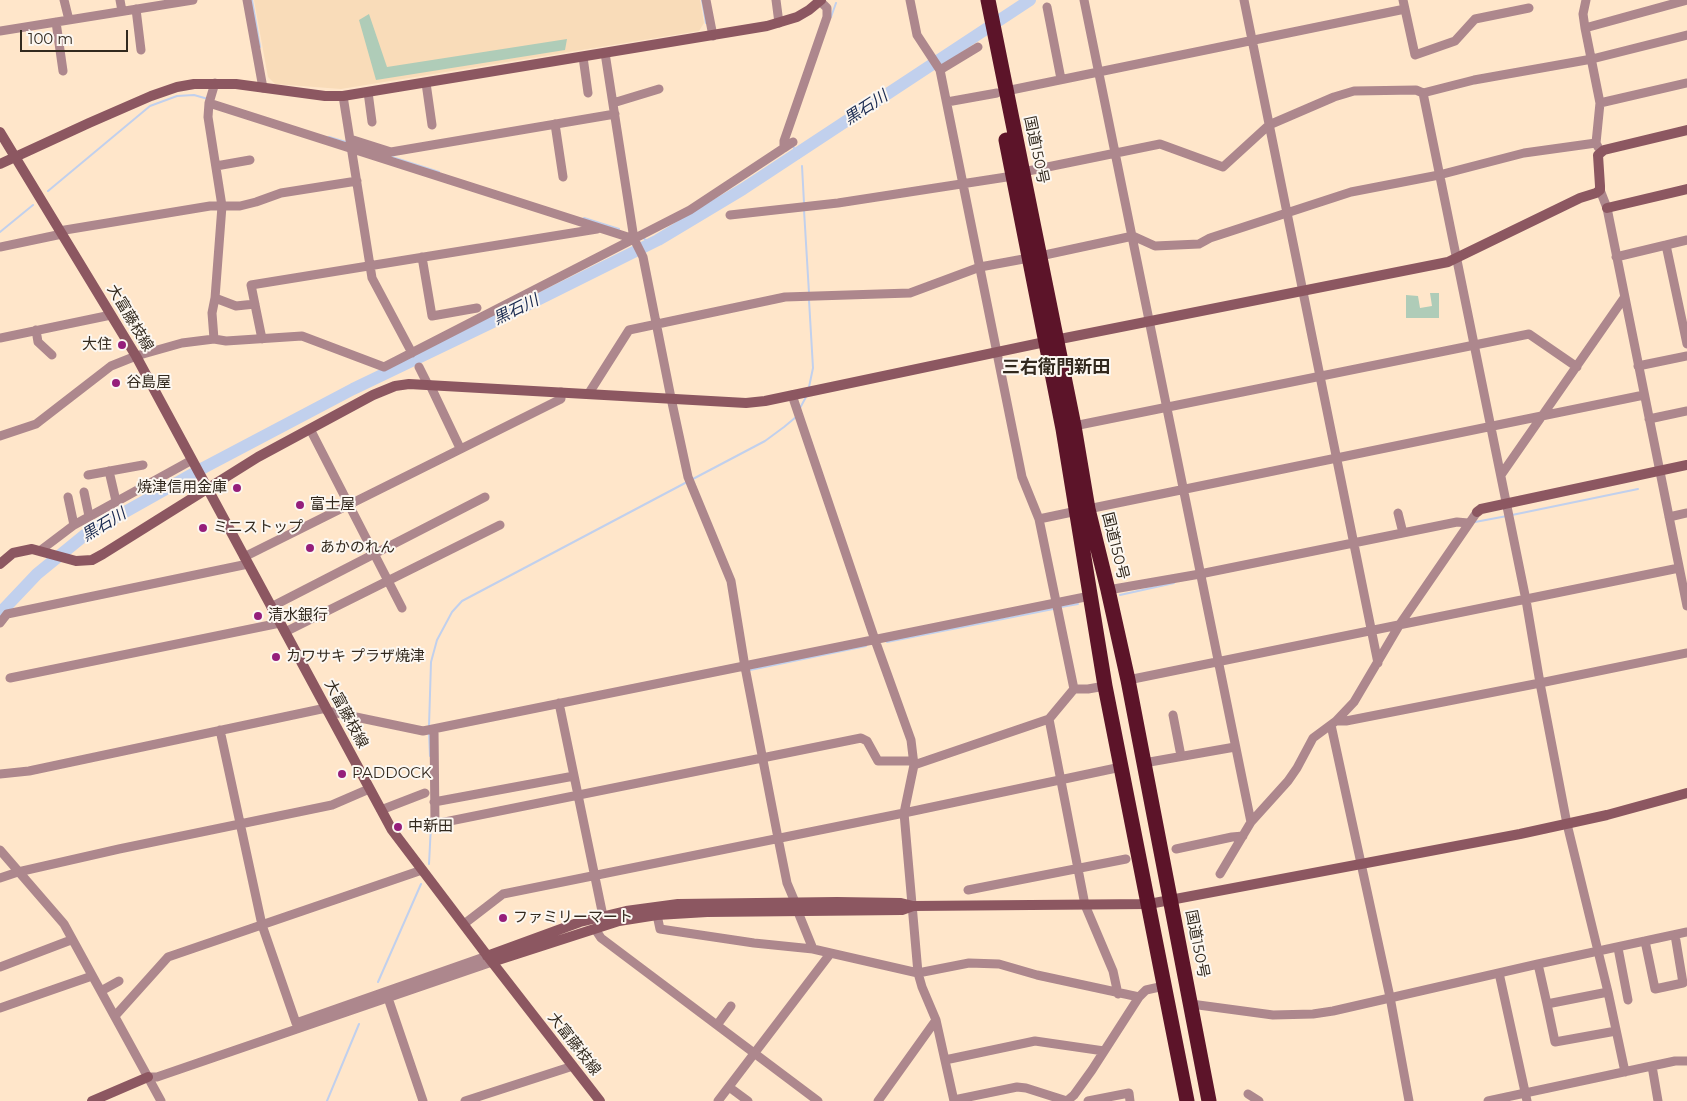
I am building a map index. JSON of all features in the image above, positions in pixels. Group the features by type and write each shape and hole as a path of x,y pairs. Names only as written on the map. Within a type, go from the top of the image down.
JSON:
{"highway":[{"name":"国道150号","path":"979,0 987,11 986,39 1001,92 1018,174 1082,510 1108,590 1128,680 1209,1101"},
{"name":"国道150号","path":"1051,341 1074,426 1090,596 1105,686 1187,1101"}],"street":[{"path":"64,0 69,20"},
{"path":"120,0 122,11"},
{"path":"0,31 193,0"},
{"path":"247,0 263,88"},
{"path":"706,0 713,36"},
{"path":"776,0 779,23"},
{"path":"0,164 165,91 194,84 215,83 324,96 343,96 713,36 779,23 797,17 821,0 827,8 827,17 784,141 788,145 690,210 634,239 384,367 302,336 226,341 214,339 182,343 136,356 111,366 36,424 0,436"},
{"path":"910,0 917,35 940,70 1022,477 1039,519 1074,689"},
{"path":"1084,0 1251,822"},
{"path":"1244,0 1378,663"},
{"path":"1586,0 1583,14 1584,28 1600,103 1598,158 1600,190 1607,208 1687,606"},
{"path":"1584,28 1687,0"},
{"path":"946,102 1252,40 1404,4 1415,55 1455,41 1475,19 1529,8"},
{"path":"1048,7 1061,79"},
{"path":"136,9 141,50"},
{"path":"56,22 63,70"},
{"path":"730,215 804,207 963,184 1160,144 1223,167 1270,125 1334,97 1354,91 1416,90 1423,93 1474,80 1592,59 1687,35"},
{"path":"940,70 986,39"},
{"path":"605,53 634,239 643,257 671,398 690,480 731,581 744,667 787,883 813,949"},
{"path":"582,57 588,93"},
{"path":"1600,103 1687,82"},
{"path":"214,339 212,313 216,298 222,206 208,117 209,101 215,83"},
{"path":"426,83 432,125"},
{"path":"613,104 659,89"},
{"path":"368,92 372,122"},
{"path":"1423,93 1526,600 1567,824 1608,992 1625,1072"},
{"path":"343,96 372,278 412,353"},
{"path":"209,101 351,144 634,239"},
{"path":"351,144 391,152 615,114"},
{"path":"555,124 563,177"},
{"path":"590,394 629,330 785,298 910,293 980,267 1133,236 1155,246 1199,244 1210,238 1286,212 1351,192 1440,175 1524,153 1599,148 1687,130"},
{"name":"大富藤枝線","path":"0,132 136,356 392,830 489,959 600,1101"},
{"path":"216,166 250,160"},
{"path":"0,247 60,233 210,206 240,206 281,193 357,181"},
{"path":"1607,208 1687,189"},
{"path":"0,564 13,553 23,550 41,550 76,561 92,560 205,485 373,394 395,386 409,384 746,403 765,401 996,352 1448,262 1600,190"},
{"path":"262,339 251,285 600,228"},
{"path":"1616,257 1687,240"},
{"path":"1666,245 1683,302 1687,344"},
{"path":"422,257 432,316 477,308"},
{"path":"216,298 236,306 255,304"},
{"path":"1501,476 1624,298"},
{"path":"0,338 111,315"},
{"path":"36,330 38,342 52,355"},
{"path":"1074,426 1529,334 1576,367"},
{"path":"1638,366 1687,356"},
{"path":"419,367 460,448"},
{"path":"0,623 4,617 12,613 246,561 349,505 561,399 562,392"},
{"path":"792,395 911,740 914,763 904,814 914,906 918,973 936,1020 954,1100 1017,1087 1070,1099 1088,1101 1129,1093 1130,1101"},
{"path":"1039,519 1644,395"},
{"path":"1649,419 1687,411"},
{"path":"310,429 402,608"},
{"path":"41,550 89,516 193,462"},
{"path":"88,475 143,465"},
{"path":"1220,874 1251,822 1288,781 1313,738 1333,723 1354,702 1400,624 1477,512 1481,509 1508,512 1687,465"},
{"path":"109,471 116,502"},
{"path":"84,492 89,516"},
{"path":"271,607 485,497"},
{"path":"68,498 74,525"},
{"path":"1398,513 1403,533"},
{"path":"1669,517 1687,513"},
{"path":"1108,590 1200,574 1456,522 1468,523"},
{"path":"285,632 500,525"},
{"path":"1128,680 1679,568"},
{"path":"0,774 29,771 220,730 327,710 431,730 875,640 1057,606 1090,596"},
{"path":"10,678 280,623"},
{"path":"1333,723 1687,653"},
{"path":"1074,689 1105,686"},
{"path":"431,730 434,824 861,738 867,741 878,761 914,763 1049,719 1074,689"},
{"path":"559,703 603,916"},
{"path":"1173,715 1181,756"},
{"path":"1049,719 1085,905 1113,971 1118,994"},
{"path":"1333,723 1360,864 1390,997 1409,1101"},
{"path":"220,730 262,925 296,1023"},
{"path":"1144,763 1235,746"},
{"path":"464,924 503,894 904,814 1121,767"},
{"path":"434,802 574,776"},
{"path":"0,878 18,872 119,849 332,805 369,789"},
{"path":"381,810 425,793"},
{"path":"92,1101 210,1052 489,959 619,921 657,915 901,902 914,906 1149,904 1567,824 1686,795"},
{"path":"1176,849 1232,836 1243,836"},
{"path":"0,850 64,924 71,940 161,1101"},
{"path":"968,890 1126,859"},
{"path":"115,1016 168,957 422,870"},
{"path":"148,1077 157,1077 388,998 580,922 603,916 678,904 797,907"},
{"path":"657,915 660,929 754,943 813,949 918,973 969,963 999,964 1037,975 1139,997"},
{"path":"595,929 601,938 818,1101"},
{"path":"1191,1004 1273,1015 1313,1014 1687,932"},
{"path":"1645,941 1655,989 1683,983 1675,935"},
{"path":"0,967 71,940"},
{"path":"1618,948 1628,1000"},
{"path":"718,1101 830,954"},
{"path":"1538,964 1555,1042 1616,1030"},
{"path":"1499,972 1526,1097"},
{"path":"0,1008 92,976"},
{"path":"101,991 119,981"},
{"path":"1070,1099 1139,997 1146,990 1164,986"},
{"path":"1548,1004 1608,992"},
{"path":"388,998 423,1101"},
{"path":"716,1025 731,1006"},
{"path":"878,1101 936,1020"},
{"path":"945,1060 1035,1041 1104,1051"},
{"path":"1488,1101 1526,1097 1625,1072 1675,1061 1687,1061"},
{"path":"465,1101 573,1066"},
{"path":"1652,1066 1658,1101"},
{"path":"729,1086 748,1101"},
{"path":"1248,1094 1259,1101"}],"shaded area":[{"path":"254,0 700,0 704,23 699,31 341,89 275,84 268,77"}],"green space":[{"path":"369,14 387,67 567,39 565,50 376,80 359,20"},
{"path":"1430,293 1439,293 1439,318 1406,318 1406,295 1418,296 1420,308 1432,306"}],"waterway":[{"path":"252,0 260,47"},
{"path":"702,0 706,23"},
{"name":"黒石川","path":"0,613 37,574 86,534 205,467 353,389 658,240 743,189 1030,0"},
{"path":"831,17 836,3"},
{"path":"48,191 150,106 177,96 194,95 208,99"},
{"path":"329,137 346,142"},
{"name":"黒石川","path":"793,146 799,158"},
{"path":"389,156 439,172"},
{"path":"802,166 804,203"},
{"path":"0,232 33,205"},
{"path":"804,210 809,293"},
{"path":"584,218 619,229"},
{"name":"黒石川","path":"643,238 646,240 658,240"},
{"path":"809,300 813,368 809,387"},
{"path":"800,408 806,397"},
{"path":"691,480 765,441 796,417"},
{"path":"429,726 431,662 437,640 452,612 462,601 687,482"},
{"path":"1512,515 1638,489"},
{"path":"1475,522 1507,516"},
{"path":"1120,595 1174,583"},
{"path":"1061,607 1078,604"},
{"path":"887,642 1053,609"},
{"path":"750,670 866,646"},
{"path":"429,733 430,756"},
{"path":"429,864 431,825"},
{"path":"378,982 421,884"},
{"path":"327,1101 359,1024"}],"place":[{"name":"大住","path":"122,345"},
{"name":"谷島屋","path":"116,383"},
{"name":"焼津信用金庫","path":"237,488"},
{"name":"富士屋","path":"300,505"},
{"name":"ミニストップ","path":"203,528"},
{"name":"あかのれん","path":"310,548"},
{"name":"清水銀行","path":"258,616"},
{"name":"カワサキ プラザ焼津","path":"276,657"},
{"name":"PADDOCK","path":"342,774"},
{"name":"中新田","path":"398,827"},
{"name":"ファミリーマート","path":"503,918"}],"district":[{"name":"三右衛門新田","path":"1056,368"}]}
